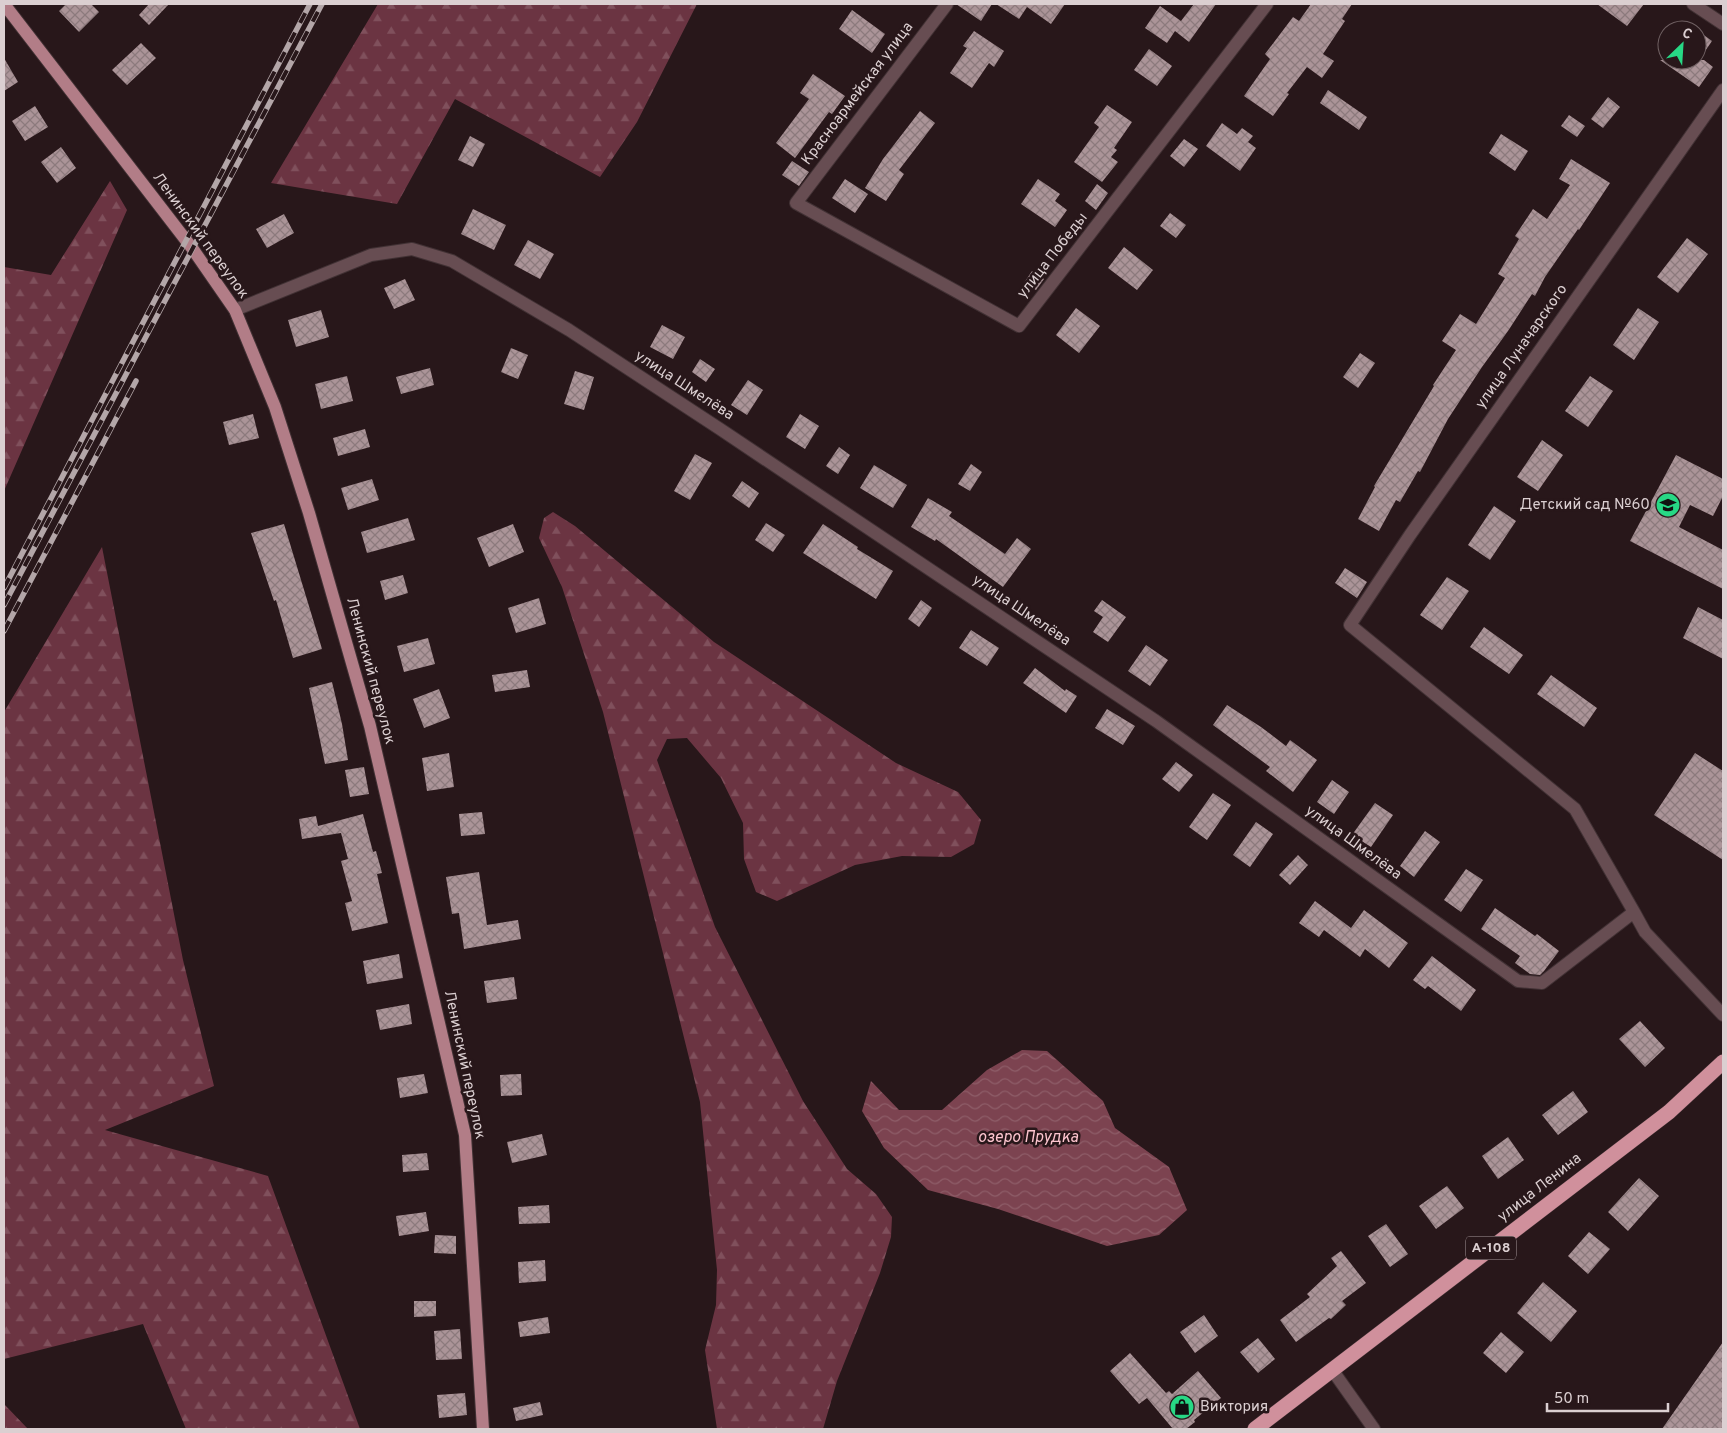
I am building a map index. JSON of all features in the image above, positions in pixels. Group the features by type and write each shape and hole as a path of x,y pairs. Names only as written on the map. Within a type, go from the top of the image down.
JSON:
{"highway":[{"name":"улица Ленина","path":"1255,1429 1669,1112 1723,1062"}],"main road":[{"name":"Ленинский переулок","path":"4,4 192,248 234,310 275,406 309,513 370,726 465,1135 483,1429"}],"street":[{"name":"Красноармейская улица","path":"796,203 947,4"},
{"name":"улица Победы","path":"796,203 1018,326 1267,4"},
{"path":"1693,4 1723,24"},
{"name":"улица Луначарского","path":"1634,912 1576,809 1350,625 1410,535 1723,90"},
{"name":"улица Шмелёва","path":"234,310 371,255 412,249 452,261 569,330 712,423 1156,721 1518,982 1542,983 1634,912"},
{"path":"1634,912 1645,932 1723,1015"},
{"path":"1332,1371 1374,1429"}],"green space":[{"path":"378,4 697,4 637,122 600,177 455,99 397,204 271,183"},
{"path":"110,181 127,210 4,491 4,267 51,275"},
{"path":"553,512 575,526 714,642 896,763 958,792 981,820 974,844 951,857 902,856 855,865 777,901 756,892 744,859 743,823 721,778 687,738 667,739 657,760 715,927 803,1101 847,1169 876,1194 892,1217 891,1237 880,1273 837,1381 823,1429 717,1429 705,1350 716,1305 717,1270 700,1102 603,712 562,587 539,538 544,518"},
{"path":"102,547 183,960 214,1086 105,1130 268,1176 360,1429 186,1429 143,1324 4,1359 4,712"},
{"path":"4,1404 28,1429 4,1429"}],"water":[{"name":"озеро Прудка","path":"1022,1050 1047,1051 1103,1101 1115,1128 1169,1167 1187,1210 1159,1235 1107,1246 998,1209 928,1190 884,1148 862,1111 871,1081 899,1110 942,1110 987,1070"}],"building":[{"path":"66,4 91,4 99,12 79,32 59,11"},
{"path":"149,4 169,4 149,25 139,15"},
{"path":"956,4 992,4 981,21"},
{"path":"996,4 1065,4 1051,24 1027,7 1019,19"},
{"path":"1194,4 1216,4 1189,42 1175,31 1167,43 1145,28 1160,6 1181,21"},
{"path":"1311,4 1352,4 1342,19 1345,21 1323,54 1334,61 1322,78 1307,67 1287,93 1289,94 1273,116 1244,96 1270,59 1265,54 1293,17 1299,21"},
{"path":"1597,4 1644,4 1627,26"},
{"path":"852,10 885,34 872,53 839,29"},
{"path":"974,31 1004,51 994,67 989,63 972,88 950,73 967,48 963,46"},
{"path":"1707,37 1712,41 1707,48"},
{"path":"141,43 156,58 127,85 112,70"},
{"path":"1149,49 1172,66 1157,86 1134,70"},
{"path":"4,58 18,82 4,91"},
{"path":"1707,62 1713,67 1699,87 1674,70 1707,70"},
{"path":"813,74 845,96 832,114 829,112 795,158 776,143 809,99 800,93"},
{"path":"1328,90 1367,117 1359,130 1320,103"},
{"path":"1608,97 1620,107 1603,128 1591,119"},
{"path":"1107,105 1132,122 1114,148 1117,150 1111,157 1118,162 1102,182 1074,162 1099,127 1094,123"},
{"path":"35,106 48,127 25,141 12,121"},
{"path":"920,111 935,123 899,170 904,174 886,201 865,188 883,159"},
{"path":"1569,115 1585,126 1577,137 1561,126"},
{"path":"1222,123 1237,134 1242,128 1253,136 1248,142 1256,148 1240,171 1206,146"},
{"path":"1501,134 1528,151 1515,171 1489,153"},
{"path":"470,136 485,144 473,167 458,160"},
{"path":"1184,139 1198,149 1184,167 1170,156"},
{"path":"61,147 76,168 57,183 41,162"},
{"path":"1571,159 1610,183 1545,277 1535,296 1532,294 1482,367 1448,419 1420,472 1418,471 1400,502 1396,500 1379,531 1358,519 1374,486 1433,385 1456,350 1442,341 1460,314 1476,324 1505,278 1498,274 1519,239 1515,236 1533,209 1547,219 1570,185 1559,179"},
{"path":"792,161 809,172 799,186 782,175"},
{"path":"845,179 868,194 855,213 832,198"},
{"path":"1038,179 1060,194 1055,201 1067,210 1055,227 1021,204"},
{"path":"1097,184 1108,193 1096,210 1085,201"},
{"path":"473,209 506,225 494,250 461,234"},
{"path":"1170,213 1186,225 1176,238 1160,226"},
{"path":"284,214 294,233 267,248 256,229"},
{"path":"1687,238 1708,254 1678,293 1657,277"},
{"path":"528,240 554,254 540,279 514,265"},
{"path":"1124,247 1153,270 1137,290 1108,268"},
{"path":"1032,271 1044,279 1036,290 1024,283"},
{"path":"405,279 415,300 394,309 384,288"},
{"path":"1076,308 1100,326 1079,353 1056,335"},
{"path":"1638,308 1659,322 1634,360 1613,345"},
{"path":"321,310 329,337 296,347 288,320"},
{"path":"662,325 685,337 673,359 650,347"},
{"path":"511,348 528,355 518,379 501,372"},
{"path":"1360,353 1375,363 1358,388 1343,377"},
{"path":"700,359 715,369 706,382 692,372"},
{"path":"430,368 434,385 401,394 396,377"},
{"path":"575,371 594,377 584,410 564,404"},
{"path":"347,376 353,401 321,409 315,384"},
{"path":"1590,376 1613,391 1588,427 1565,411"},
{"path":"748,380 763,390 747,415 731,405"},
{"path":"253,414 259,438 229,445 223,422"},
{"path":"800,414 819,426 805,449 786,437"},
{"path":"365,429 370,447 338,456 333,438"},
{"path":"1542,440 1563,455 1538,491 1517,477"},
{"path":"839,447 850,455 838,474 826,466"},
{"path":"695,454 712,463 690,500 674,491"},
{"path":"1676,455 1723,479 1723,496 1713,516 1690,505 1679,527 1723,550 1723,589 1630,541"},
{"path":"971,464 982,472 970,491 958,484"},
{"path":"874,465 907,485 893,508 860,488"},
{"path":"372,479 379,500 348,510 341,488"},
{"path":"742,481 759,493 749,508 732,496"},
{"path":"928,498 952,512 949,516 1005,554 1017,538 1031,549 1003,587 936,539 935,541 911,527"},
{"path":"1494,506 1516,521 1490,560 1468,545"},
{"path":"408,518 415,540 367,553 361,532"},
{"path":"766,523 785,535 773,552 755,540"},
{"path":"284,524 322,649 293,658 276,600 274,601 251,533"},
{"path":"513,524 524,552 489,567 477,538"},
{"path":"823,524 858,547 857,549 893,571 876,599 803,553"},
{"path":"1345,568 1367,582 1357,598 1335,583"},
{"path":"403,575 408,593 385,600 380,581"},
{"path":"1447,577 1469,591 1442,630 1420,615"},
{"path":"539,598 546,624 516,633 508,608"},
{"path":"921,600 932,608 919,627 908,619"},
{"path":"1102,600 1126,617 1108,642 1093,632 1103,617 1094,611"},
{"path":"1698,607 1723,620 1723,659 1683,638"},
{"path":"1484,627 1523,655 1509,674 1470,647"},
{"path":"971,630 999,648 987,666 959,648"},
{"path":"428,638 435,664 404,672 397,646"},
{"path":"1146,645 1168,660 1150,686 1128,671"},
{"path":"1035,668 1065,691 1066,689 1077,696 1066,713 1023,683"},
{"path":"527,670 530,687 495,692 492,675"},
{"path":"1551,675 1597,708 1584,727 1537,694"},
{"path":"332,682 348,760 325,764 309,688"},
{"path":"439,689 450,718 424,728 413,699"},
{"path":"1227,705 1286,746 1290,740 1317,760 1293,792 1266,771 1270,767 1213,725"},
{"path":"1107,709 1135,726 1123,745 1095,728"},
{"path":"449,753 454,787 427,791 422,758"},
{"path":"1695,753 1723,771 1723,860 1654,815"},
{"path":"1176,762 1193,775 1179,792 1162,779"},
{"path":"364,767 369,794 350,797 345,770"},
{"path":"1332,780 1349,792 1334,814 1317,802"},
{"path":"1213,793 1231,805 1207,840 1189,827"},
{"path":"1375,803 1393,815 1371,847 1352,835"},
{"path":"482,812 485,834 461,836 459,814"},
{"path":"363,814 373,852 376,851 382,873 377,874 388,923 352,931 345,903 352,901 341,861 348,859 341,833 302,839 299,819 316,816 318,826"},
{"path":"1256,822 1273,834 1250,867 1233,855"},
{"path":"1425,831 1440,842 1414,877 1400,866"},
{"path":"1298,855 1308,865 1290,885 1279,875"},
{"path":"1466,869 1483,880 1461,912 1444,900"},
{"path":"479,872 487,925 518,920 521,939 464,949 459,913 452,914 446,877"},
{"path":"1315,901 1351,928 1364,910 1408,943 1389,968 1365,949 1360,957 1324,930 1319,937 1299,923"},
{"path":"1495,908 1535,936 1537,934 1559,951 1540,975 1530,974 1515,963 1520,956 1481,929"},
{"path":"399,954 403,978 367,984 363,961"},
{"path":"1432,956 1476,990 1461,1011 1428,986 1425,989 1413,980"},
{"path":"514,977 517,999 487,1003 484,981"},
{"path":"409,1004 412,1024 380,1030 376,1010"},
{"path":"1640,1021 1665,1048 1645,1067 1619,1039"},
{"path":"424,1074 428,1093 400,1098 397,1078"},
{"path":"521,1074 522,1095 501,1096 500,1075"},
{"path":"1573,1091 1588,1112 1558,1135 1542,1115"},
{"path":"542,1134 547,1155 512,1163 507,1142"},
{"path":"1508,1137 1524,1160 1498,1179 1482,1156"},
{"path":"427,1153 429,1170 403,1172 402,1155"},
{"path":"1639,1178 1659,1196 1628,1231 1608,1212"},
{"path":"1447,1186 1464,1208 1436,1229 1419,1206"},
{"path":"549,1205 550,1223 519,1224 518,1207"},
{"path":"426,1212 429,1231 399,1236 396,1216"},
{"path":"1386,1224 1408,1254 1390,1267 1368,1236"},
{"path":"1589,1232 1610,1249 1588,1274 1568,1256"},
{"path":"435,1235 456,1236 456,1254 434,1253"},
{"path":"1341,1251 1366,1283 1342,1301 1346,1305 1331,1319 1329,1318 1296,1342 1280,1320 1310,1297 1307,1294 1337,1266 1331,1258"},
{"path":"545,1260 546,1281 519,1283 518,1262"},
{"path":"1543,1282 1577,1311 1551,1342 1517,1313"},
{"path":"414,1301 436,1301 436,1316 414,1317"},
{"path":"1204,1315 1218,1336 1195,1353 1180,1332"},
{"path":"548,1317 550,1333 520,1337 518,1322"},
{"path":"460,1329 462,1359 436,1360 434,1331"},
{"path":"1501,1332 1524,1352 1506,1373 1483,1353"},
{"path":"1258,1338 1275,1359 1258,1373 1240,1352"},
{"path":"1723,1342 1723,1429 1662,1429"},
{"path":"1130,1353 1166,1393 1169,1391 1172,1394 1198,1371 1221,1398 1186,1429 1173,1429 1147,1398 1139,1404 1110,1371"},
{"path":"465,1393 467,1415 439,1418 437,1395"},
{"path":"540,1402 543,1415 516,1421 513,1408"}],"railway":[{"path":"4,588 310,4"},
{"path":"4,605 322,4"},
{"path":"4,631 136,381"}],"place":[{"name":"Детский сад №60","path":"1668,505"},
{"name":"Виктория","path":"1182,1407"}]}
